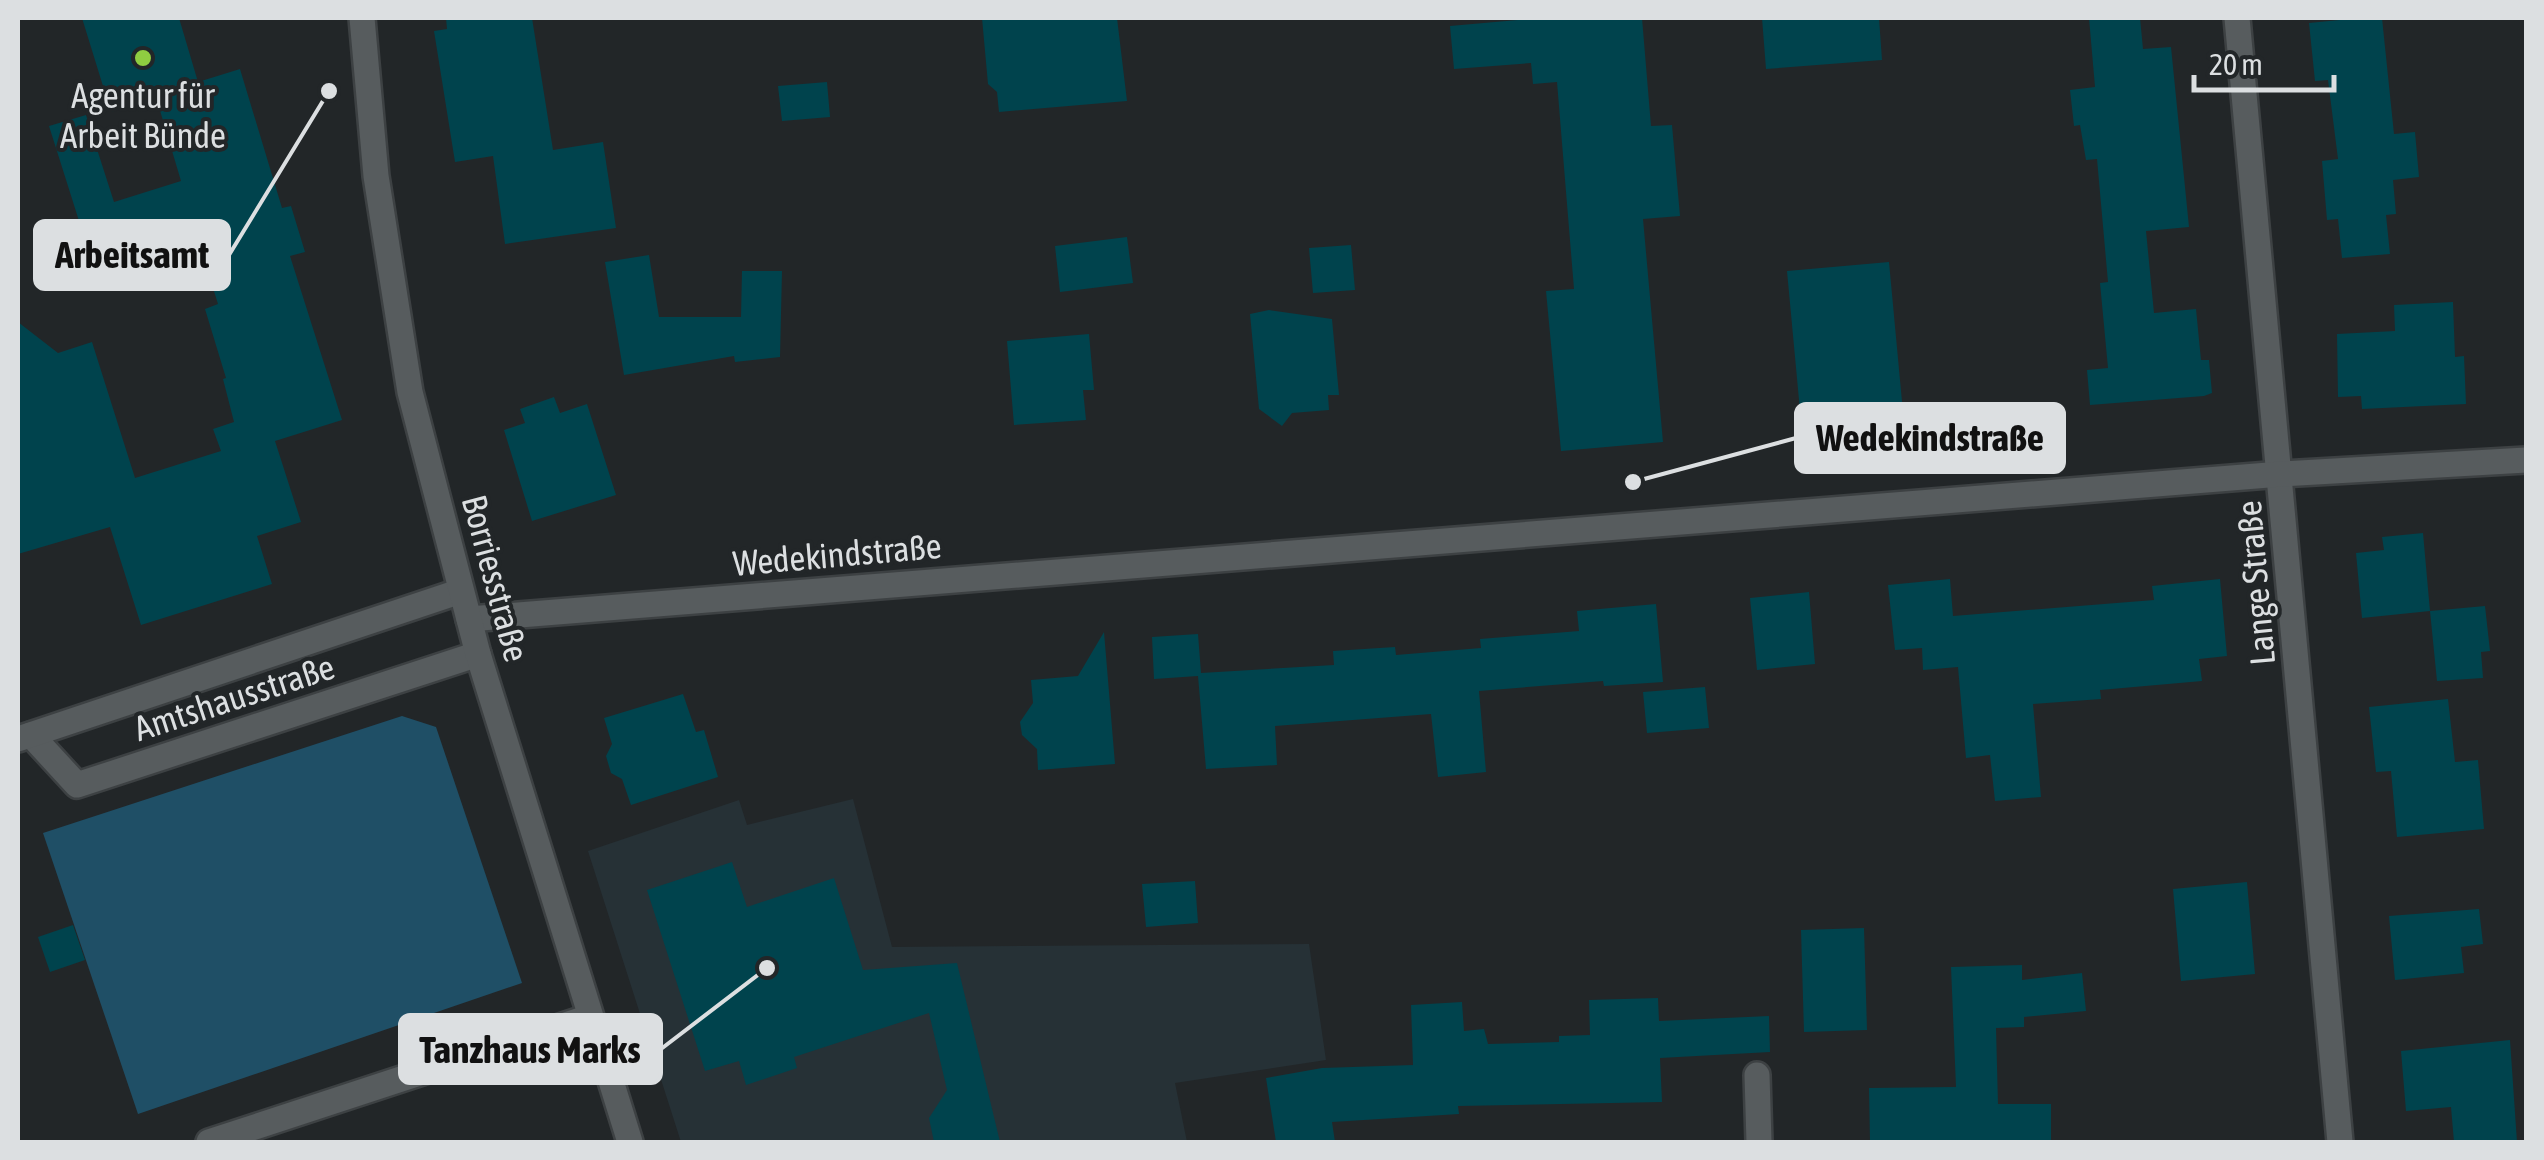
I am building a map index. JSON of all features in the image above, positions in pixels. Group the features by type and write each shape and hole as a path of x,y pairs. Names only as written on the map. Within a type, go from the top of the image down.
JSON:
{"street":[{"name":"Borriesstraße","path":"362,18 376,176 410,392 478,654 630,1142"},
{"name":"Lange Straße","path":"2237,18 2340,1142"},
{"name":"Wedekindstraße","path":"469,619 2281,474 2526,460"},
{"name":"Amtshausstraße","path":"460,591 24,737 77,785 478,654"},
{"path":"209,1142 590,1017"},
{"path":"1757,1075 1759,1142"}],"shaded area":[{"path":"402,716 436,727 522,983 138,1114 43,833"},
{"path":"853,799 892,947 1309,944 1326,1060 1175,1083 1187,1142 681,1142 588,851 739,800 747,825"}],"building":[{"path":"82,18 179,18 198,82 240,69 282,208 291,206 305,252 290,256 342,420 275,441 301,522 257,536 272,584 141,625 110,527 18,554 18,322 58,353 92,342 135,478 221,451 213,429 234,422 223,379 226,378 205,309 218,304 196,233 92,262 49,126 86,115 114,202 181,181 156,97 111,112"},
{"path":"446,18 532,18 553,150 603,142 616,228 505,244 493,156 455,162 434,31 447,29"},
{"path":"982,18 1117,18 1127,101 999,112 997,92 988,84"},
{"path":"1540,18 1642,18 1651,126 1672,125 1680,216 1643,219 1663,442 1561,451 1546,291 1574,289 1557,82 1533,84 1531,63 1454,69 1450,26"},
{"path":"1762,18 1879,18 1882,60 1766,69"},
{"path":"2089,18 2140,18 2143,49 2171,47 2189,227 2146,231 2154,313 2196,309 2201,360 2209,360 2212,393 2204,396 2090,405 2087,370 2108,368 2100,283 2108,282 2097,159 2086,160 2080,125 2074,126 2070,90 2095,87"},
{"path":"2382,18 2394,134 2415,132 2419,177 2393,180 2396,214 2386,215 2390,254 2342,258 2338,219 2327,220 2322,161 2338,159 2328,80 2315,81 2309,23"},
{"path":"827,82 830,117 782,121 778,86"},
{"path":"1127,237 1133,283 1060,292 1055,246"},
{"path":"1351,245 1355,290 1313,293 1309,248"},
{"path":"649,255 659,317 741,317 742,271 782,271 780,357 735,362 734,356 624,375 605,262"},
{"path":"1889,262 1904,423 1802,432 1787,271"},
{"path":"2453,302 2455,357 2464,356 2466,404 2362,409 2361,396 2338,397 2337,334 2395,331 2394,305"},
{"path":"1269,310 1332,319 1339,395 1328,395 1329,410 1292,413 1282,426 1259,409 1250,314"},
{"path":"1089,334 1094,390 1083,390 1086,420 1014,425 1007,341"},
{"path":"554,397 560,413 587,404 616,495 532,521 504,430 525,423 520,409"},
{"path":"2423,533 2430,611 2362,618 2356,553 2384,550 2382,537"},
{"path":"1950,579 1953,616 2154,600 2152,586 2220,579 2227,656 2199,659 2202,681 2100,690 2101,699 2033,704 2041,797 1995,801 1990,755 1966,758 1958,667 1923,670 1922,648 1895,650 1888,585"},
{"path":"1809,592 1815,664 1757,670 1750,598"},
{"path":"1656,604 1663,682 1604,686 1603,681 1479,691 1486,772 1438,777 1431,714 1275,726 1277,765 1206,769 1198,676 1154,679 1152,637 1198,634 1201,673 1334,665 1333,651 1395,647 1396,655 1481,648 1480,639 1579,631 1577,611"},
{"path":"2485,606 2490,651 2481,652 2483,678 2437,681 2430,611"},
{"path":"1104,632 1115,764 1038,770 1037,749 1022,735 1020,722 1033,703 1031,680 1078,676"},
{"path":"1705,687 1709,728 1647,733 1643,692"},
{"path":"683,694 696,732 704,730 718,777 631,805 622,779 611,773 606,756 612,744 604,718"},
{"path":"2448,699 2455,762 2478,760 2484,829 2397,837 2391,771 2376,772 2369,707"},
{"path":"732,862 747,907 834,878 863,970 957,963 1000,1142 934,1142 929,1118 947,1090 929,1013 794,1057 797,1068 746,1085 739,1061 705,1071 647,890"},
{"path":"1195,881 1198,923 1146,927 1142,884"},
{"path":"2247,882 2255,974 2181,981 2173,889"},
{"path":"2479,909 2483,944 2461,947 2464,973 2395,980 2389,916"},
{"path":"73,925 85,960 50,972 38,937"},
{"path":"1864,928 1867,1030 1804,1032 1801,930"},
{"path":"2022,965 2022,980 2082,973 2086,1011 2024,1017 2024,1027 1996,1028 1998,1104 2051,1104 2051,1142 1870,1142 1869,1088 1956,1087 1951,967"},
{"path":"1658,998 1659,1021 1769,1016 1770,1052 1660,1058 1662,1102 1458,1106 1459,1114 1332,1122 1335,1142 1276,1142 1266,1078 1322,1068 1413,1065 1411,1005 1462,1002 1464,1031 1484,1029 1488,1044 1559,1042 1559,1036 1590,1035 1589,1000"},
{"path":"2510,1040 2517,1142 2454,1142 2451,1107 2406,1111 2401,1051"}],"place":[{"name":"Agentur für Arbeit Bünde","path":"143,58"},
{"name":"Arbeitsamt","path":"329,91"},
{"name":"Wedekindstraße","path":"1633,482"},
{"name":"Tanzhaus Marks","path":"767,968"}]}
